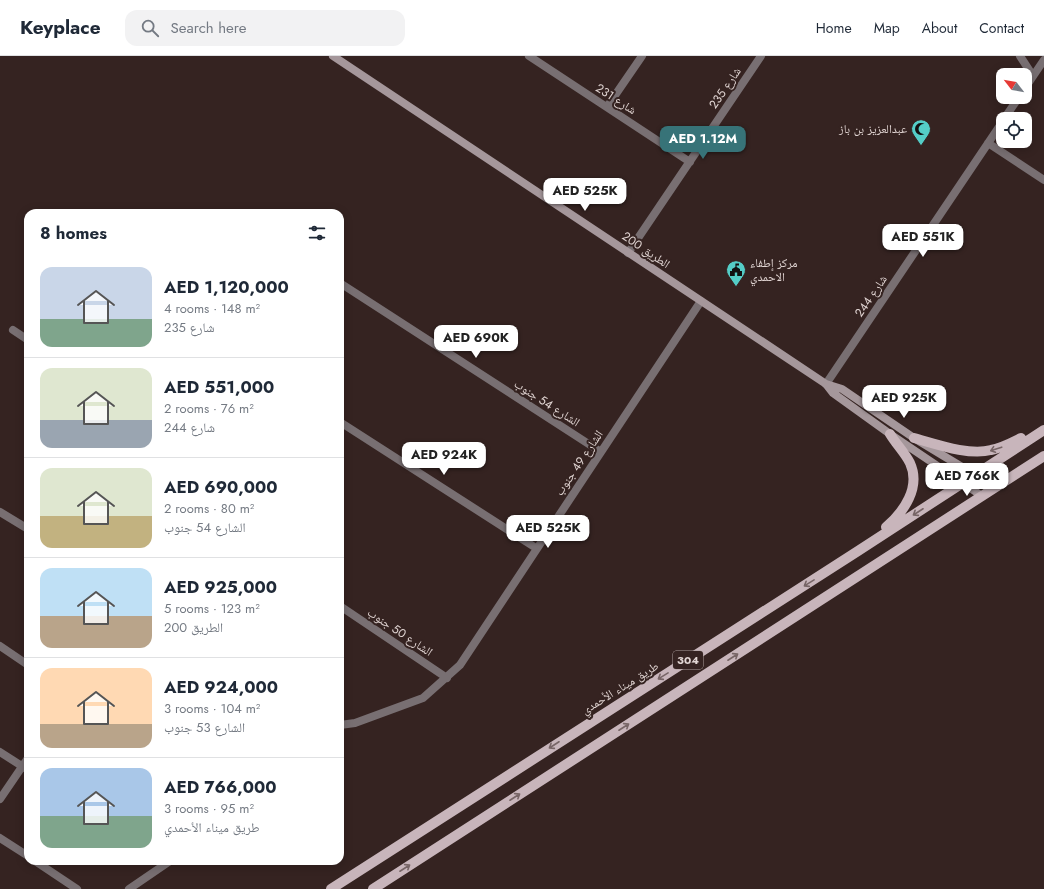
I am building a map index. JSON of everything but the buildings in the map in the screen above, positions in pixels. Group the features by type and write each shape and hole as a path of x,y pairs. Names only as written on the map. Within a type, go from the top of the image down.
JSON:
{"main road":[{"name":"الطريق 200","path":"333,56 826,384 842,389 914,438 995,487"},
{"name":"الطريق 200","path":"826,384 833,393 890,434 982,496"},
{"path":"914,438 953,448 977,452 991,450 1007,445 1044,427"},
{"name":"طريق ميناء الأحمدي","path":"331,889 858,552 1044,430"},
{"path":"858,552 898,517 906,506 911,493 913,475 910,463 890,434"},
{"name":"304","path":"373,889 1044,456"}],"street":[{"name":"شارع 231","path":"529,56 690,162"},
{"path":"607,107 642,56"},
{"name":"شارع 235","path":"628,253 761,56"},
{"path":"1020,56 1033,76 1044,60"},
{"name":"شارع 244","path":"826,384 996,132"},
{"path":"988,143 1044,180"},
{"name":"الشارع 54 جنوب","path":"344,285 601,452"},
{"name":"الشارع 49 جنوب","path":"344,724 355,723 422,698 460,664 701,301"},
{"path":"13,330 24,337"},
{"path":"344,425 536,548"},
{"path":"0,512 24,527"},
{"name":"الشارع 50 جنوب","path":"344,609 446,678"},
{"path":"0,646 24,662"},
{"path":"0,752 24,767"},
{"path":"0,799 24,769"},
{"path":"0,838 24,853"},
{"path":"41,865 77,889"},
{"path":"129,889 164,865"}],"place":[{"name":"عبدالعزيز بن باز","path":"921,146"},
{"name":"مركز إطفاء الاحمدي","path":"736,287"}]}
